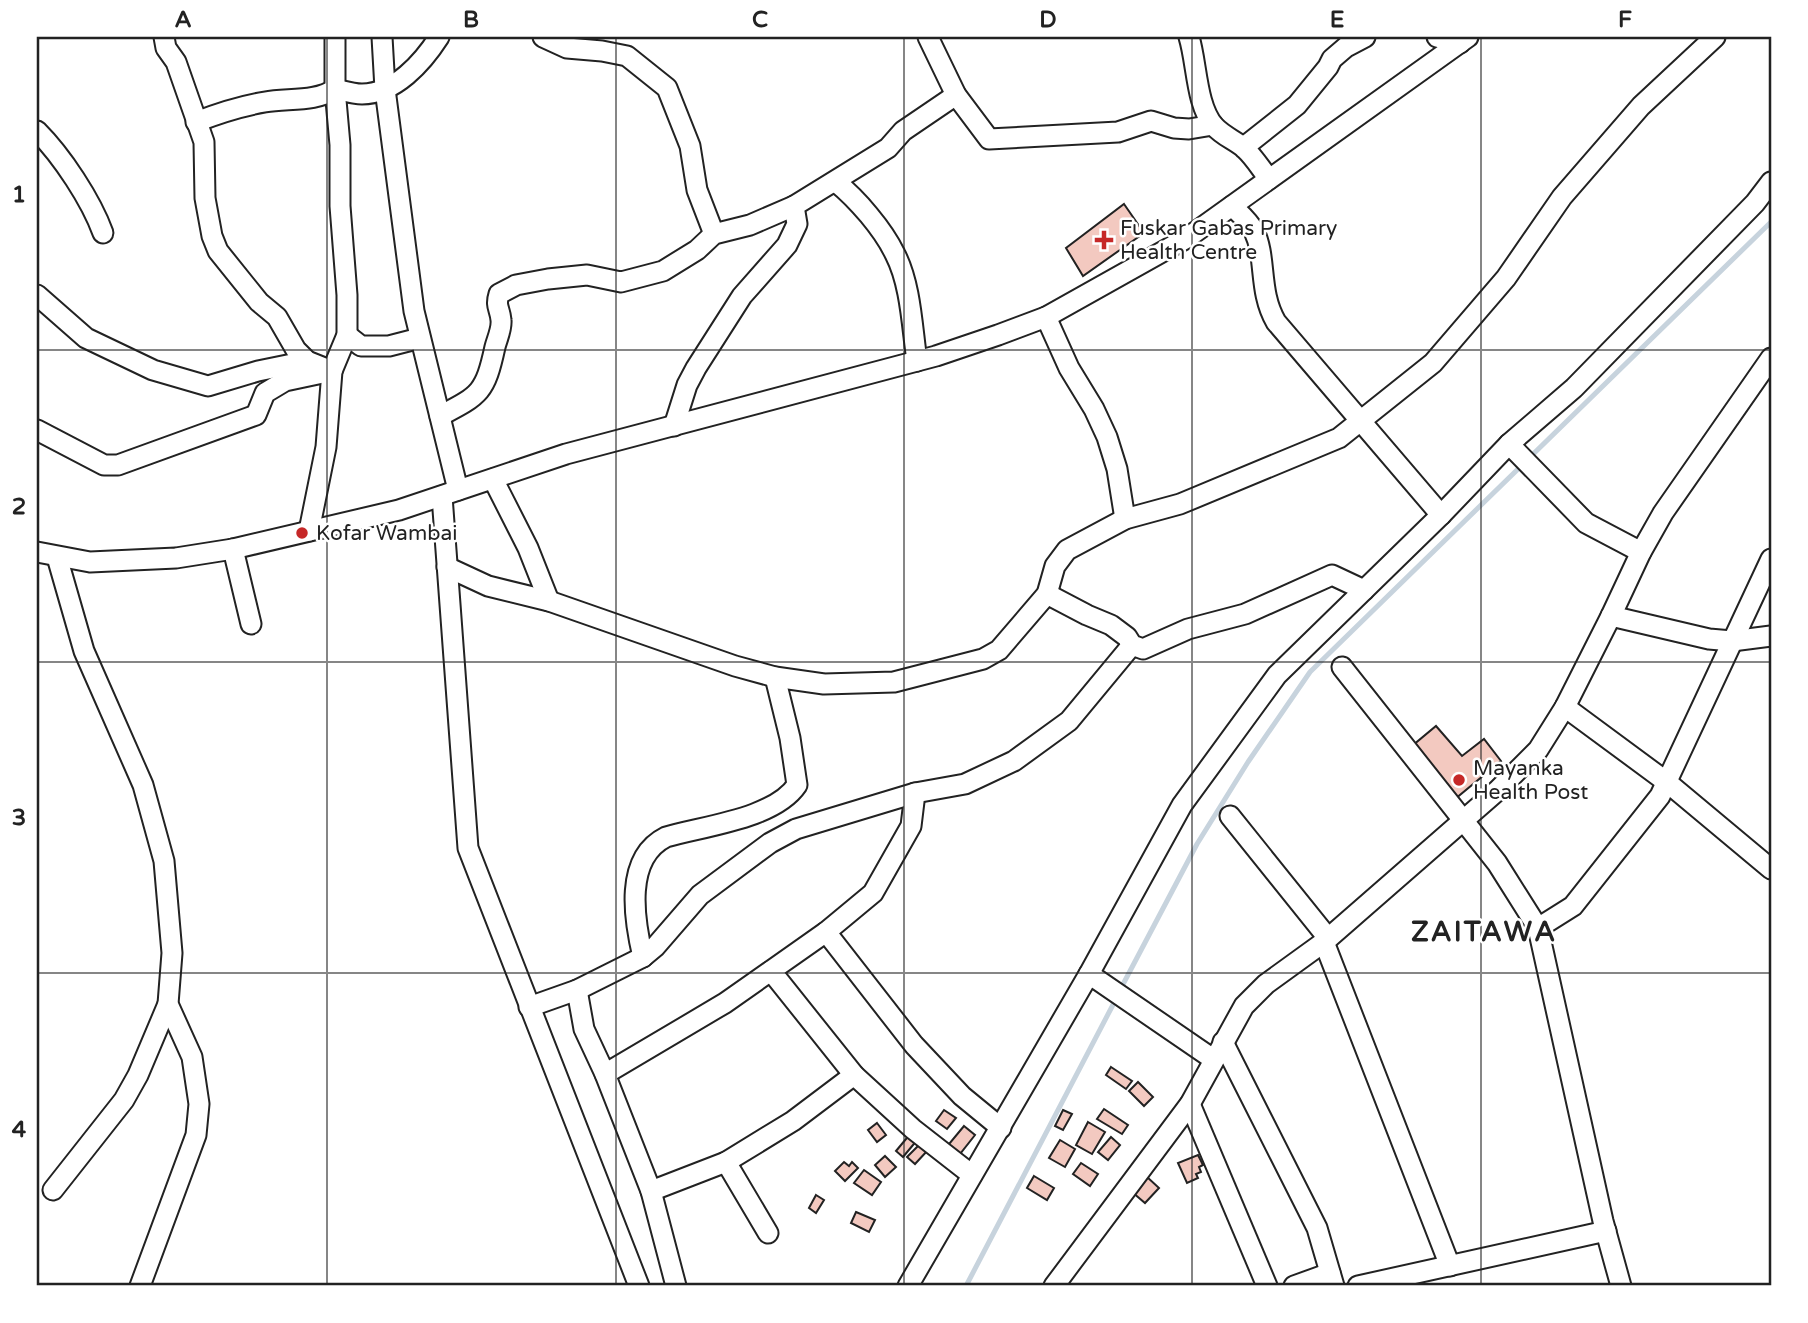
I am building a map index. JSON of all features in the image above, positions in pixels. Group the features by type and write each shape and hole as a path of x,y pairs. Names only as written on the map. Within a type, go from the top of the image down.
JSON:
{"street":[{"path":"164,37 166,48 176,62 204,142 205,198 212,236 218,251 259,302 277,317 296,350 307,361 332,371"},
{"path":"309,531 326,447 332,371 347,335 335,37"},
{"path":"382,37 385,89 414,311 440,416 450,493 447,567 468,848 639,1286"},
{"path":"197,121 230,109 268,101 325,96 335,89 363,94 385,89 425,58 439,37"},
{"path":"543,37 567,48 626,56 667,88 690,146 697,190 714,234"},
{"path":"928,37 956,95 989,139 995,141 1118,132 1151,121 1174,128 1189,129 1213,125"},
{"path":"1189,37 1197,81 1213,125 1233,143 1244,147 1269,179"},
{"path":"1244,147 1297,105 1332,59 1346,47 1365,37"},
{"path":"1437,37 1464,40"},
{"path":"447,567 488,586 548,601 735,666 775,677 824,684 894,682 984,659 999,650 1047,594 1055,566 1067,550 1125,519 1180,504 1339,438 1433,363 1506,278 1571,187 1642,106 1715,37"},
{"path":"37,552 103,562 176,558 233,549 399,510 566,454 917,361 986,340 1046,317 1187,238 1464,40"},
{"path":"440,416 471,400 482,389 488,377 501,321 496,304 499,294 516,285 548,279 587,275 621,282 663,271 697,250 714,234 750,225 794,206 836,182 860,163 888,148 903,131 956,95"},
{"path":"37,131 72,172 103,233"},
{"path":"836,182 862,208 895,253 907,298 917,361"},
{"path":"908,1286 972,1175 1095,978 1182,805 1277,675 1574,388 1755,203 1771,182"},
{"path":"674,426 687,385 696,368 742,296 787,244 797,224 794,206"},
{"path":"1232,206 1252,228 1258,241 1264,289 1269,310 1276,322 1441,515"},
{"path":"37,296 86,338 153,370 208,386 258,371 307,361"},
{"path":"1046,317 1069,368 1094,409 1107,437 1125,519"},
{"path":"347,335 361,346 389,346 420,338"},
{"path":"1054,1286 1190,1104 1244,1006 1266,984 1326,940 1497,791 1538,750 1565,707 1640,552 1662,513 1771,358"},
{"path":"37,430 104,466 118,465 256,415 265,393 285,382 332,371"},
{"path":"1513,448 1586,523 1640,552"},
{"path":"493,479 528,548 548,601"},
{"path":"233,549 251,624"},
{"path":"53,1190 124,1100 138,1075 168,1004 172,953 164,861 143,785 84,651 57,557"},
{"path":"1538,928 1573,906 1660,796 1771,559"},
{"path":"1047,594 1111,625 1132,645 1147,649 1169,636 1245,614 1332,575 1364,590"},
{"path":"1611,616 1675,633 1732,641 1771,636"},
{"path":"529,1007 577,990 643,957 700,895 770,843 796,829 915,793 965,783 1014,761 1069,720 1132,645"},
{"path":"1342,667 1497,863 1538,928 1606,1231 1621,1286"},
{"path":"643,957 637,932 634,892 640,869 654,842 666,836 752,814 777,803 797,785 790,738 775,677"},
{"path":"1565,707 1668,783 1771,869"},
{"path":"605,1074 725,1003 826,932 873,893 911,826 915,793"},
{"path":"1230,816 1326,940 1450,1266"},
{"path":"826,932 914,1045 962,1096 1001,1128"},
{"path":"771,971 854,1075 913,1129 972,1175"},
{"path":"1095,978 1218,1051 1317,1228 1332,1280 1294,1286"},
{"path":"577,990 584,1029 605,1074 651,1191 676,1286"},
{"path":"140,1286 195,1135 199,1104 191,1057 168,1004"},
{"path":"651,1191 726,1162 793,1121 854,1075"},
{"path":"1190,1104 1267,1286"},
{"path":"726,1162 768,1233"},
{"path":"1358,1286 1606,1231"}],"building":[{"name":"Fuskar Gabas Primary Health Centre","path":"1124,204 1144,233 1083,276 1066,248"},
{"name":"Mayanka Health Post","path":"1436,726 1462,756 1484,739 1501,761 1455,799 1412,746"},
{"path":"1111,1067 1132,1081 1126,1089 1106,1075"},
{"path":"1138,1082 1153,1097 1144,1106 1129,1091"},
{"path":"1104,1109 1128,1125 1122,1134 1097,1119"},
{"path":"944,1110 956,1118 947,1129 936,1121"},
{"path":"1063,1110 1072,1114 1063,1130 1055,1126"},
{"path":"1088,1122 1105,1132 1092,1154 1076,1145"},
{"path":"877,1123 886,1135 877,1142 868,1130"},
{"path":"964,1126 975,1135 956,1159 944,1150"},
{"path":"911,1133 918,1139 903,1157 896,1151"},
{"path":"1111,1137 1120,1145 1108,1160 1098,1152"},
{"path":"1060,1140 1075,1149 1065,1167 1049,1158"},
{"path":"921,1143 928,1150 915,1164 907,1157"},
{"path":"1198,1155 1203,1165 1199,1167 1201,1172 1196,1174 1198,1178 1187,1183 1178,1163"},
{"path":"885,1156 896,1167 885,1177 875,1165"},
{"path":"844,1162 849,1166 852,1162 858,1168 845,1181 835,1171"},
{"path":"1081,1163 1098,1174 1090,1186 1073,1174"},
{"path":"864,1170 881,1182 872,1195 854,1183"},
{"path":"1034,1176 1054,1188 1047,1200 1027,1188"},
{"path":"1146,1176 1159,1188 1145,1203 1132,1192"},
{"path":"816,1195 824,1200 816,1213 809,1208"},
{"path":"856,1212 875,1220 869,1232 851,1223"}],"waterway":[{"path":"1120,990 1197,844 1248,762 1310,672 1771,222"},
{"path":"966,1286 1116,999"}],"place":[{"name":"Fuskar Gabas Primary Health Centre","path":"1104,240"},
{"name":"Kofar Wambai","path":"302,533"},
{"name":"Mayanka Health Post","path":"1459,780"}],"district":[{"name":"ZAITAWA","path":"1484,931"}]}
